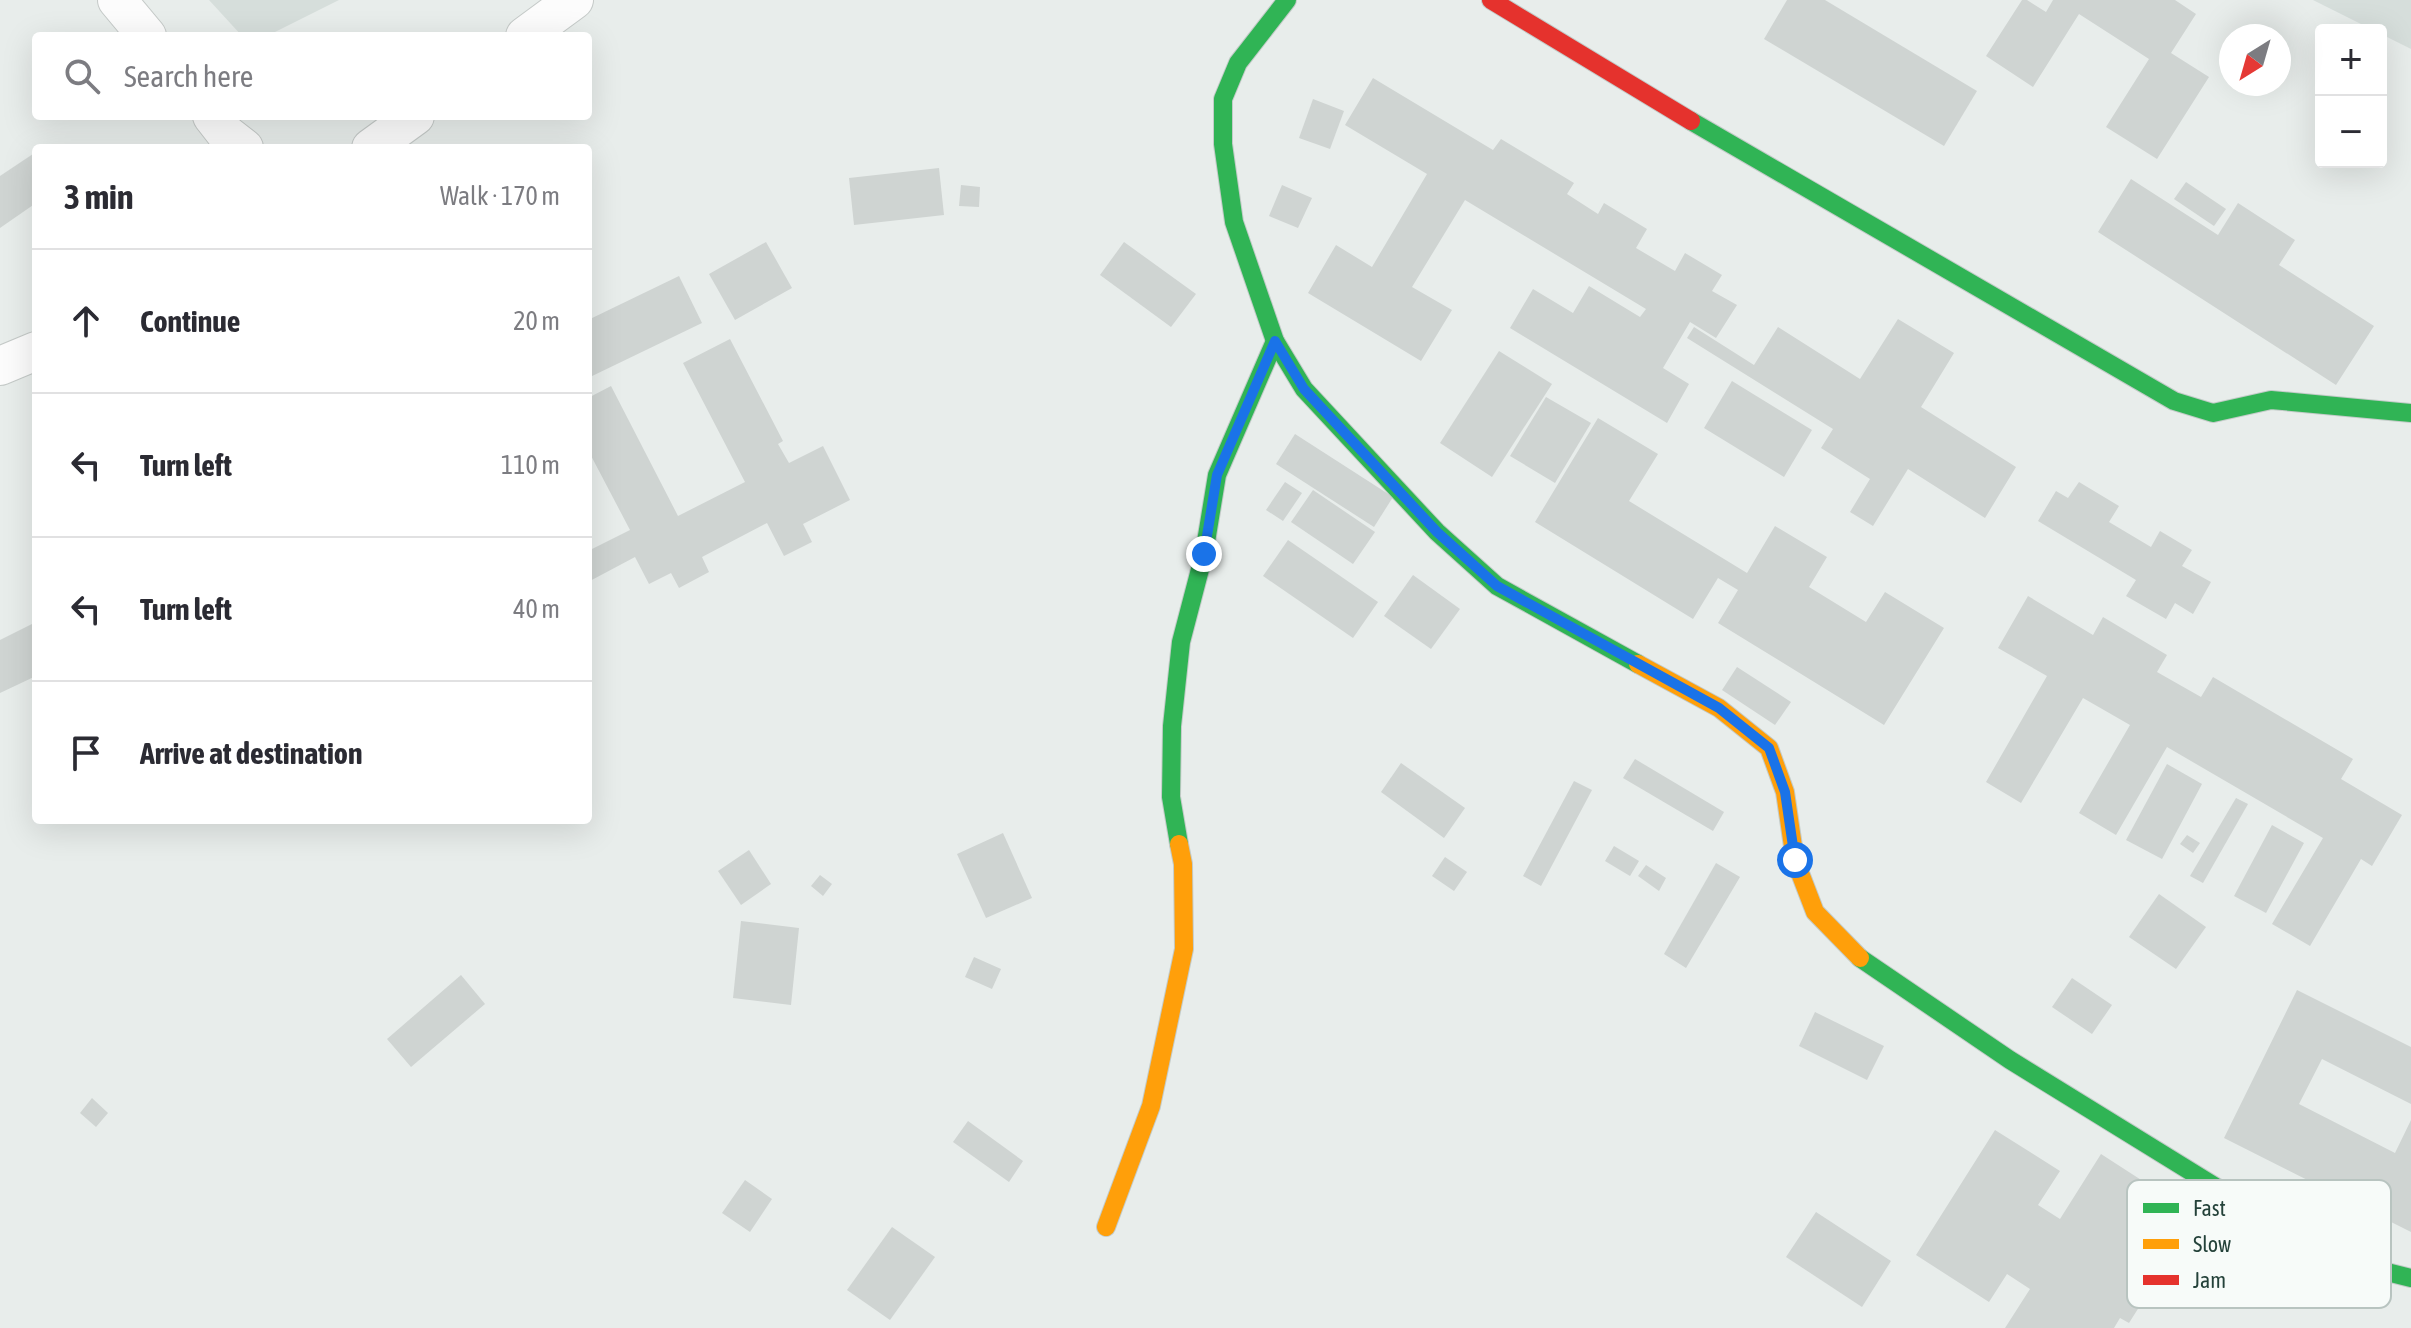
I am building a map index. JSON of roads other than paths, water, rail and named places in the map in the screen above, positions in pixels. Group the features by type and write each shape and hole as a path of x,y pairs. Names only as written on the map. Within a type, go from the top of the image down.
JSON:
{"street":[{"path":"117,0 144,32"},
{"path":"530,32 574,0"},
{"path":"1287,0 1238,63 1223,99 1223,144 1234,222 1275,341 1304,389 1437,532 1497,586 1719,708 1769,748 1785,792 1795,860 1815,912 1864,962 2010,1060 2205,1180"},
{"path":"1491,0 1724,141 2174,401 2213,413 2271,400 2411,413"},
{"path":"215,120 239,144"},
{"path":"376,144 410,120"},
{"path":"1106,1227 1151,1106 1184,949 1183,864 1171,797 1172,726 1181,642 1204,554 1217,475 1275,341"},
{"path":"0,366 32,353"},
{"path":"2391,1273 2411,1278"}]}
